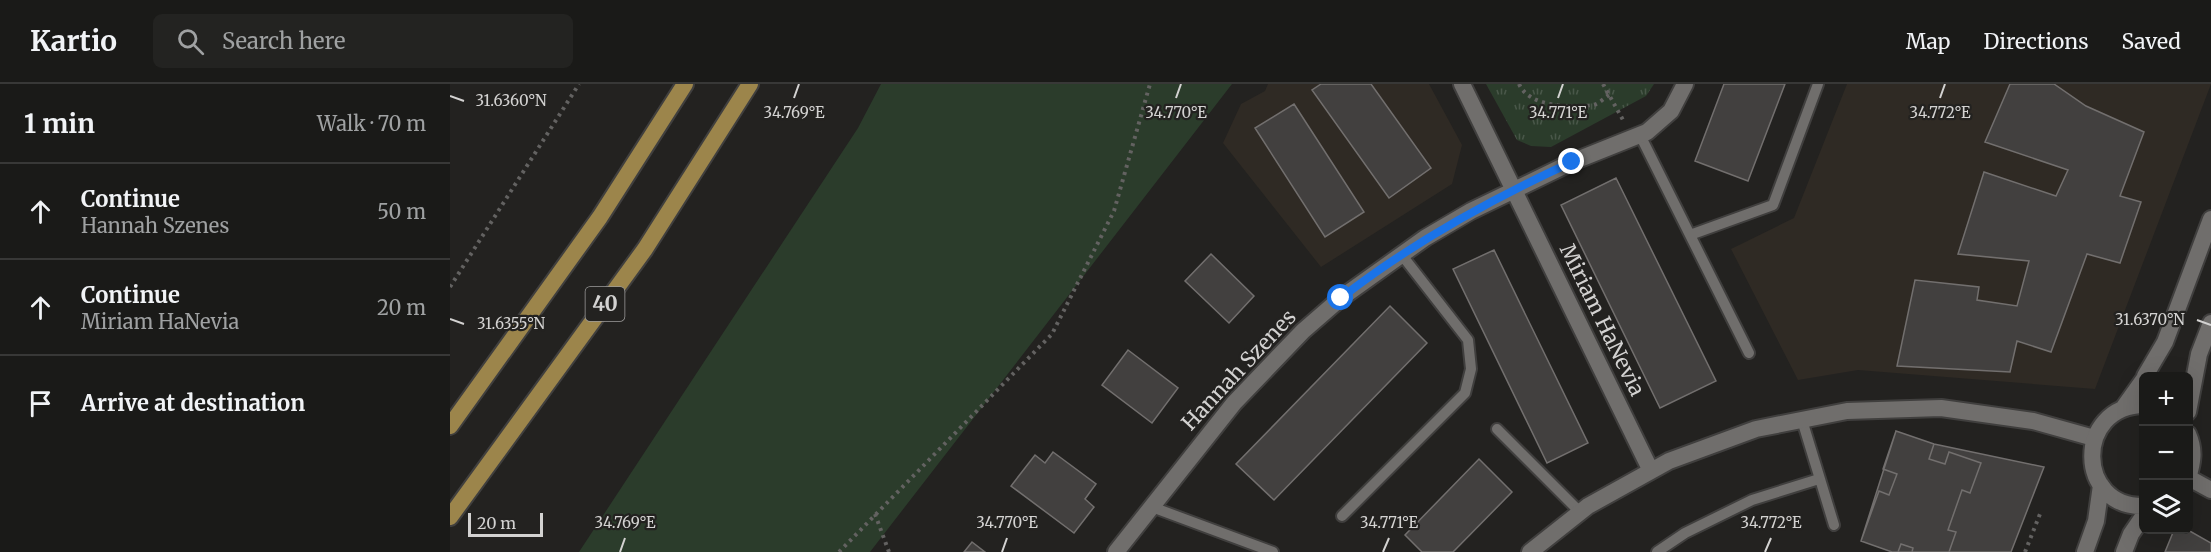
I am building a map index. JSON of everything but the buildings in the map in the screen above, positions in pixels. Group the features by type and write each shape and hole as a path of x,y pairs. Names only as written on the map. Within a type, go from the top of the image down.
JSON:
{"highway":[{"name":"40","path":"450,426 600,217 685,84"},
{"name":"40","path":"450,517 645,249 750,84"}],"street":[{"name":"Miriam HaNevia","path":"1462,84 1652,471"},
{"path":"1513,189 1637,137 1665,117 1676,103 1684,84"},
{"name":"Hannah Szenes","path":"1116,552 1233,404 1267,366 1341,298 1401,254 1471,211 1513,189"},
{"path":"2147,372 2164,342 2211,219"},
{"path":"2193,386 2199,354 2211,323"},
{"path":"2139,385 2124,407 2101,425 2094,438 2092,462 2101,485 2111,496 2123,503 2139,505"},
{"path":"2124,407 2139,406"},
{"path":"1530,552 1580,512 1670,460 1756,429 1847,411 1941,408 2033,421 2094,438"},
{"path":"2192,480 2211,490"},
{"path":"2085,552 2096,521 2101,485"},
{"path":"2124,552 2139,522"}],"lane":[{"path":"1690,235 1773,205 1818,84"},
{"path":"1637,137 1690,235 1749,353"},
{"path":"1342,516 1465,393 1471,369 1468,340 1401,254"},
{"path":"1802,420 1834,525"},
{"path":"1497,429 1580,512"},
{"path":"1657,552 1685,533 1752,500 1819,479"},
{"path":"1152,507 1273,552"}],"path":[{"path":"450,287 579,84"},
{"path":"839,552 1052,334 1114,211 1150,84"},
{"path":"1519,84 1523,93 1542,104 1595,105 1609,95"},
{"path":"1603,84 1637,137"},
{"path":"875,514 889,552"},
{"path":"2025,552 2040,514"}],"shaded area":[{"path":"1268,84 1429,84 1462,145 1452,184 1321,267 1223,143 1241,104 1265,91"},
{"path":"1847,84 2211,84 2095,389 1858,370 1798,380 1731,249 1794,218"}],"green space":[{"path":"881,84 1232,84 870,552 579,552 858,128"},
{"path":"1486,84 1654,84 1646,96 1551,147 1531,146 1517,140"}],"route":[{"path":"1341,298 1425,238 1513,189 1572,162"}]}
